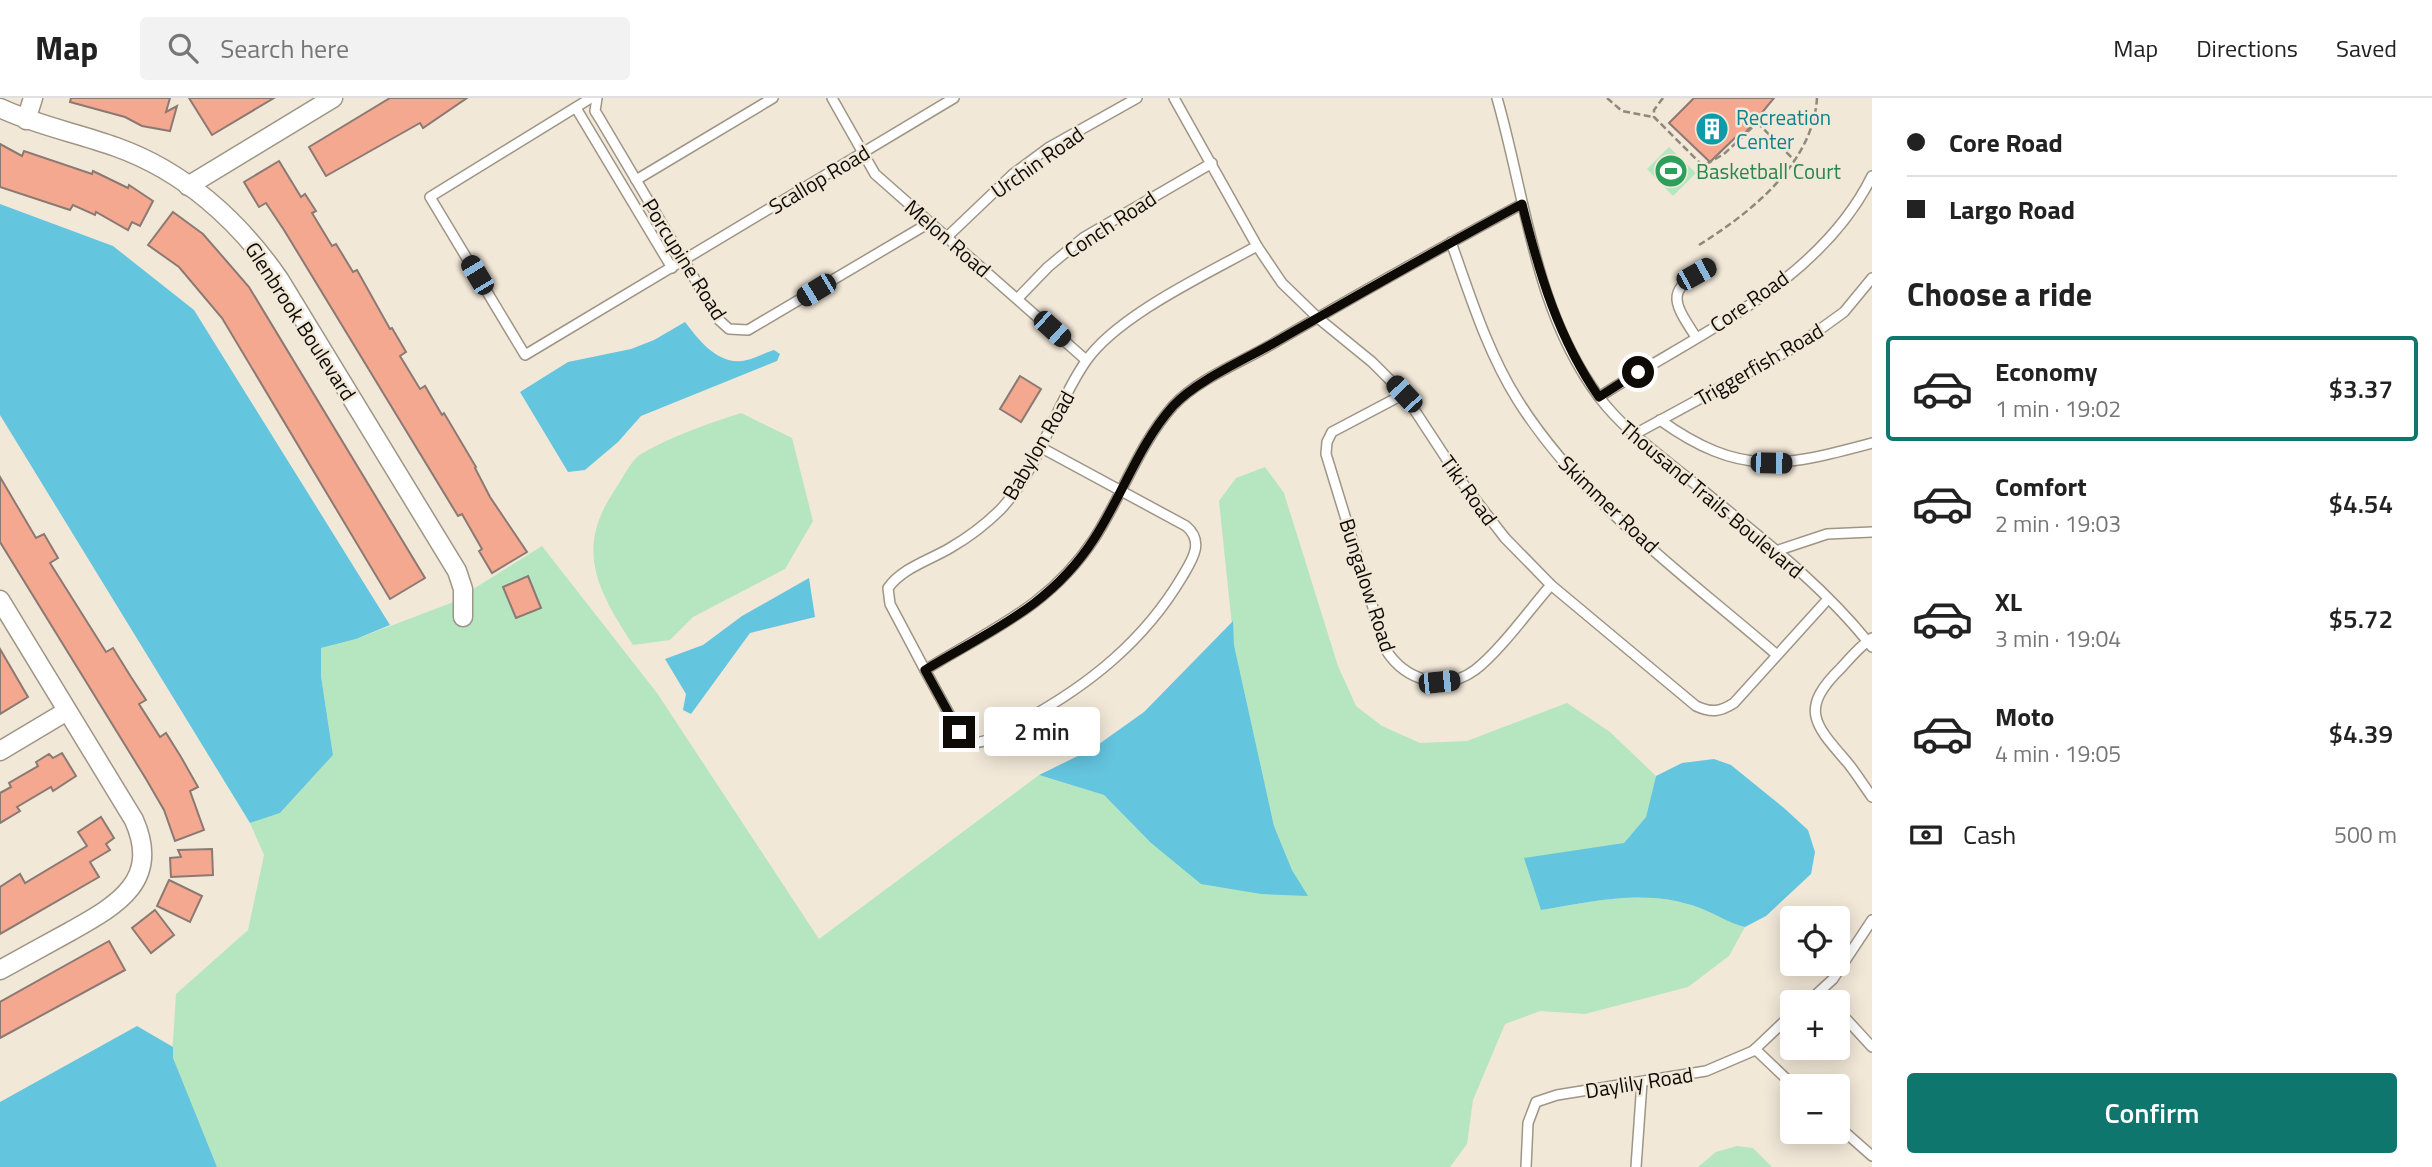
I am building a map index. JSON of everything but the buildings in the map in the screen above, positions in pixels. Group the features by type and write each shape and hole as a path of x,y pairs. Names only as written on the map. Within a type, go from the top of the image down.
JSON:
{"street":[{"path":"26,120 33,98"},
{"path":"188,186 333,98"},
{"name":"Glenbrook Boulevard","path":"0,108 26,120 128,151 188,186 236,226 279,279 457,571 463,589 463,617"},
{"path":"0,600 138,829 142,849 140,870 131,888 117,904 0,970"},
{"path":"0,751 67,710"}],"lane":[{"path":"591,98 576,108 672,268"},
{"name":"Porcupine Road","path":"597,98 596,110 719,320 729,329 748,330 929,223"},
{"path":"636,180 773,98"},
{"name":"Melon Road","path":"832,98 875,174 1086,360"},
{"name":"Scallop Road","path":"576,108 430,197 525,355 954,98"},
{"name":"Urchin Road","path":"947,237 1013,174 1048,148 1137,98"},
{"name":"Tiki Road","path":"1174,98 1257,246 1282,283 1318,318 1372,362 1404,394 1480,508 1505,538 1551,585 1696,706 1708,712 1723,710 1734,703 1828,599"},
{"name":"Thousand Trails Boulevard","path":"1497,98 1522,204 1551,307 1570,350 1599,397 1635,434 1776,551 1870,642"},
{"name":"Conch Road","path":"1018,298 1048,267 1083,238 1212,163"},
{"name":"Core Road","path":"1599,397 1767,291 1811,257 1842,226 1872,176"},
{"path":"1040,447 1122,490 1186,526 1192,530 1197,547 1174,591 1148,625 1115,659 1061,701 981,743 972,743 959,732 925,670 1024,613 1047,594 1081,557 1122,490 1174,405 1204,383 1522,204"},
{"name":"Skimmer Road","path":"1451,242 1497,361 1516,397 1557,455 1608,510 1777,655"},
{"name":"Babylon Road","path":"925,670 890,604 888,588 901,575 952,547 989,520 1015,490 1086,360 1142,311 1257,246"},
{"path":"1696,337 1676,302 1679,288 1686,280 1710,266"},
{"name":"Triggerfish Road","path":"1635,434 1797,346 1843,312 1872,278"},
{"name":"Bungalow Road","path":"1404,394 1332,432 1327,442 1326,454 1386,650 1392,659 1412,675 1426,681 1453,680 1466,676 1482,664 1551,585"},
{"path":"1660,420 1695,443 1754,463 1789,463 1872,443"},
{"path":"1776,551 1827,534 1872,531"},
{"path":"1870,642 1822,689 1814,704 1814,711 1819,731 1847,762 1872,797"},
{"path":"1823,990 1872,920"},
{"path":"1850,1023 1872,1047"},
{"name":"Daylily Road","path":"1526,1167 1528,1123 1536,1102 1557,1095 1642,1083 1706,1070 1743,1057 1780,1025"},
{"path":"1755,1049 1781,1074"},
{"path":"1636,1167 1642,1083"},
{"path":"1850,1137 1872,1156"}],"path":[{"path":"1607,98 1622,111 1654,117 1703,166 1714,162 1757,122 1794,160"},
{"path":"1654,117 1654,110 1663,98"},
{"path":"1699,245 1738,218 1769,190 1794,160 1809,133 1817,98"}],"green space":[{"name":"Basketball Court","path":"1669,147 1696,173 1673,196 1647,169"},
{"path":"741,413 792,438 813,521 785,569 693,617 670,640 633,645 609,605 595,568 593,550 603,510 641,454 677,436"},
{"path":"1265,467 1284,493 1338,666 1356,706 1382,726 1420,743 1467,741 1567,703 1610,732 1656,776 1646,817 1624,843 1581,851 1541,910 1641,897 1680,902 1745,927 1729,956 1688,987 1585,1014 1540,1011 1505,1024 1473,1100 1467,1144 1450,1167 217,1167 172,1057 176,994 248,930 264,855 250,823 280,813 333,755 321,676 321,648 356,639 451,603 542,546 657,693 819,939 1039,775 1104,795 1150,842 1307,896 1292,870 1274,826 1234,645 1219,501 1236,478"},
{"path":"1737,1146 1753,1148 1772,1167 1698,1167 1716,1152"}],"water":[{"path":"0,204 113,246 194,310 390,625 356,639 321,648 321,676 333,755 280,813 250,823 0,415"},
{"path":"685,322 709,349 724,359 746,360 774,350 780,354 777,361 641,416 618,442 585,470 568,472 520,392 568,362 631,349 654,340"},
{"path":"809,578 815,617 750,633 691,714 683,710 686,694 665,659 703,645 742,616"},
{"path":"1233,621 1234,645 1274,826 1292,870 1308,896 1261,894 1201,884 1150,842 1104,795 1039,775 1092,749 1144,712"},
{"path":"1714,759 1731,765 1808,830 1815,852 1811,874 1766,916 1745,927 1680,902 1641,897 1601,900 1541,910 1524,858 1624,843 1646,817 1656,776 1682,763"},
{"path":"137,1026 173,1047 173,1058 217,1167 0,1167 0,1102"}],"place":[{"name":"Recreation Center","path":"1712,129"},
{"name":"Basketball Court","path":"1671,171"}],"route":[{"path":"959,732 925,670 1024,613 1064,579 1096,537 1148,443 1174,405 1204,383 1522,204 1547,297 1583,374 1599,397 1638,372"}]}
